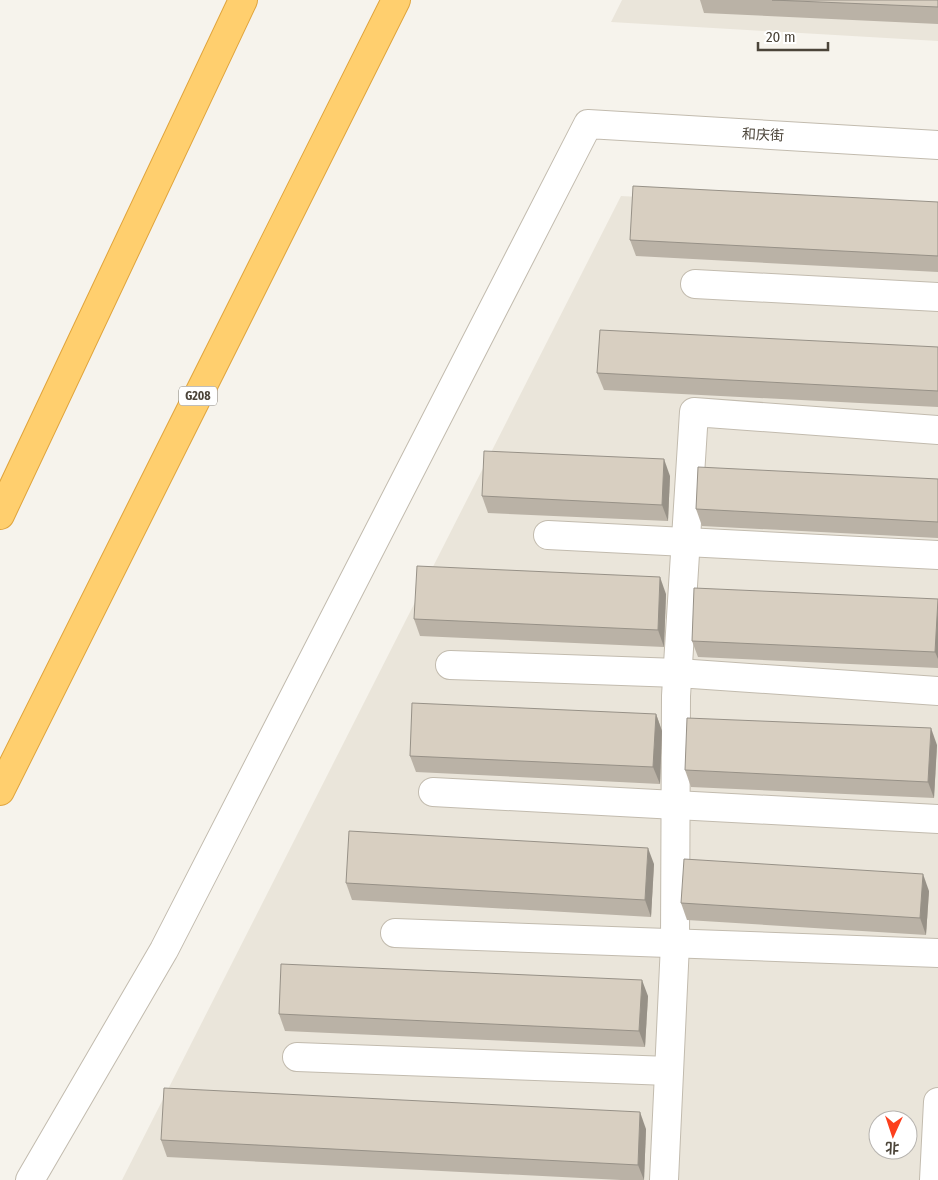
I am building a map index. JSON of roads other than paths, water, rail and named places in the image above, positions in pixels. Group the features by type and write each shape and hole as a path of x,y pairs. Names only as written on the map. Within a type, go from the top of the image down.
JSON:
{"highway":[{"path":"0,515 243,0"},
{"name":"G208","path":"0,791 396,0"}],"street":[{"name":"和庆街","path":"30,1180 164,950 588,124 938,145"},
{"path":"695,284 938,297"},
{"path":"664,1180 676,944 678,673 694,412 938,430"},
{"path":"548,535 938,555"},
{"path":"450,665 678,673 938,691"},
{"path":"433,792 938,819"},
{"path":"395,933 938,953"},
{"path":"297,1057 669,1071"},
{"path":"934,1180 938,1102"}]}
